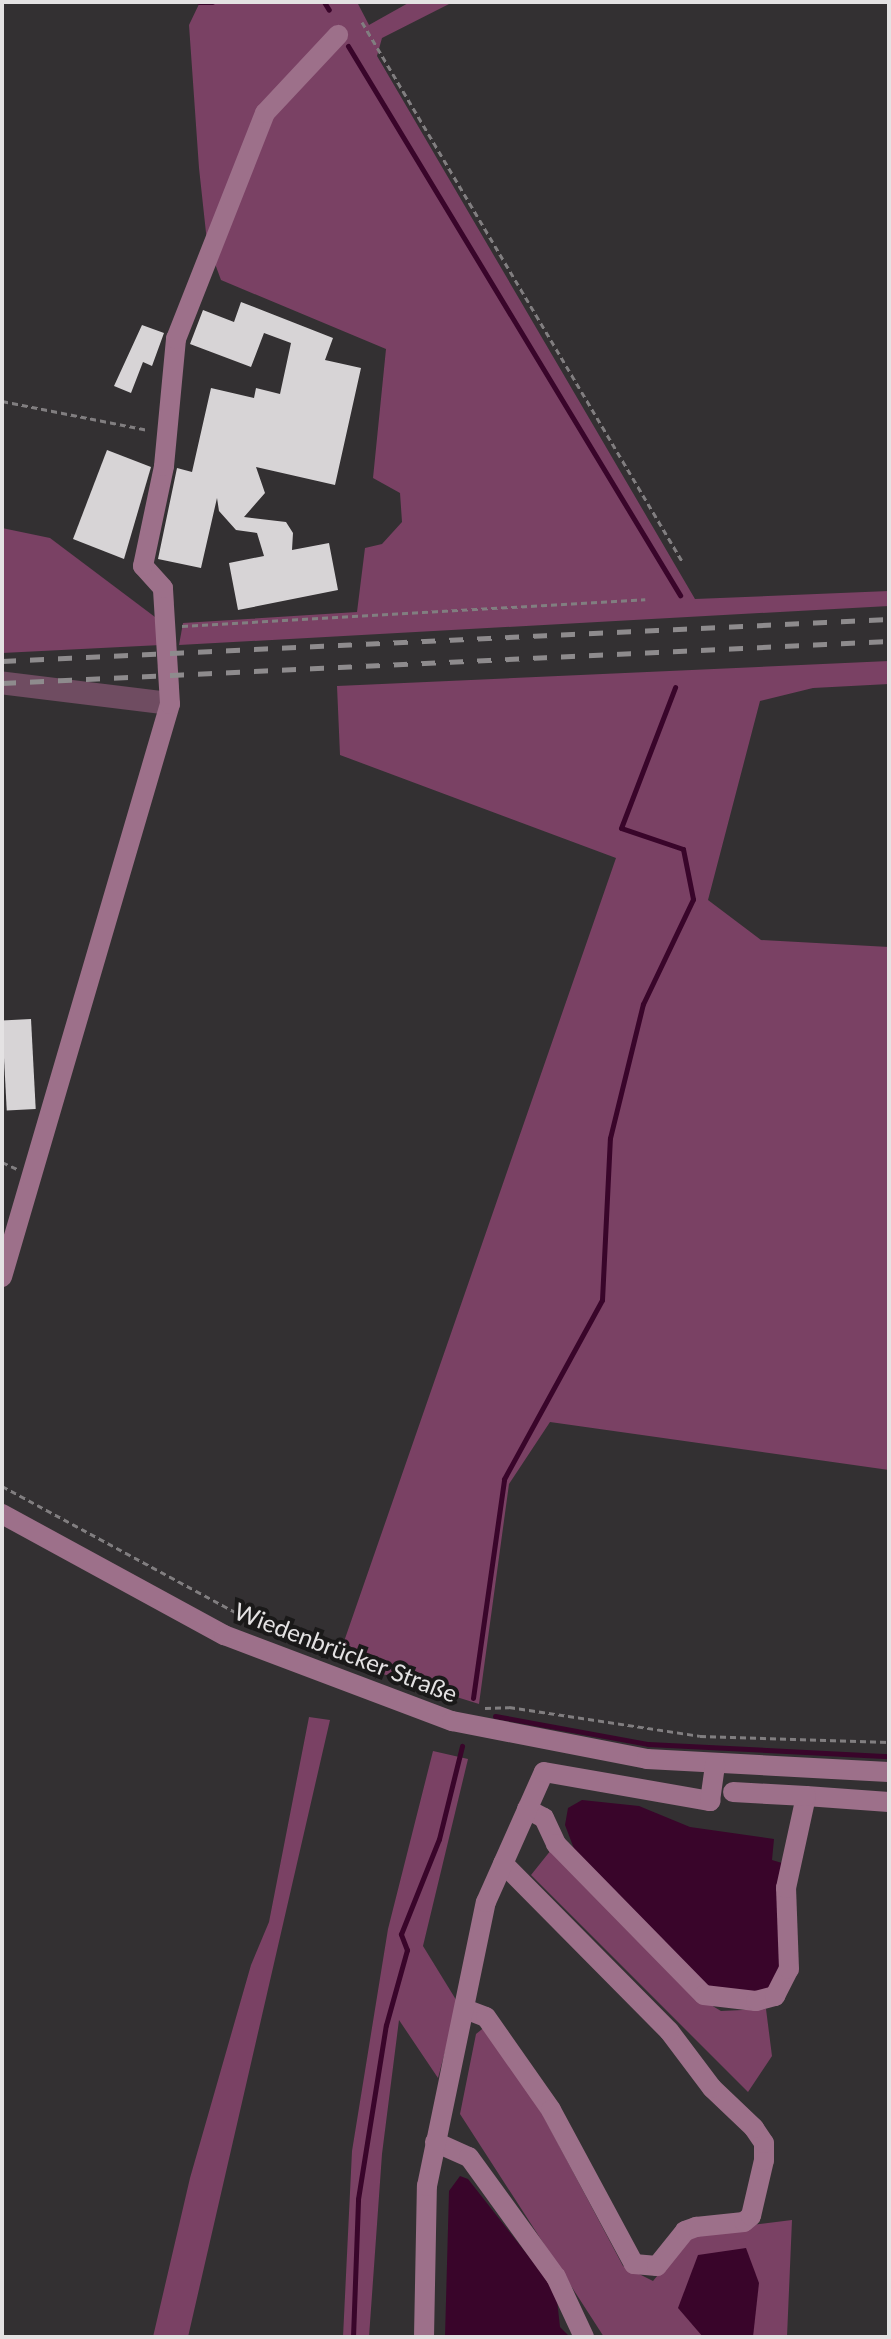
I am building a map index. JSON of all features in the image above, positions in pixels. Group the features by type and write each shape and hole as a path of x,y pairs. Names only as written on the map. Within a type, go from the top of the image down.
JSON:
{"street":[{"path":"2,1277 170,704 163,588 143,566 168,434 176,339 265,113 338,35"},
{"name":"Wiedenbrücker Straße","path":"2,1514 224,1635 334,1681 452,1721 548,1743 715,1764 889,1772"},
{"path":"424,2337 423,2234 435,2142 486,1902 544,1772 710,1801 715,1764"},
{"path":"733,1792 889,1802"},
{"path":"527,1809 544,1818 556,1844 704,1995 756,2001 775,1996 789,1969 786,1888 806,1796"},
{"path":"465,2009 486,2017 551,2110 634,2264 657,2266 685,2231 744,2222 751,2216 764,2160 764,2143 754,2128 712,2088 669,2031 503,1863"},
{"path":"435,2142 469,2157 556,2277 584,2337"}],"path":[{"path":"362,22 682,561"},
{"path":"2,401 168,434"},
{"path":"167,627 645,599"},
{"path":"2,1486 235,1612 310,1646"},
{"path":"482,1708 509,1707 700,1736 889,1742"}],"shaded area":[{"path":"200,2 357,2 369,25 410,2 453,2 382,38 377,56 695,599 889,591 889,606 179,645 183,623 357,612 365,548 382,544 402,522 400,493 373,478 386,349 221,280 207,242 199,168 189,25"},
{"path":"2,528 50,538 159,620 161,645 2,653"},
{"path":"889,661 889,684 813,688 760,701 708,900 761,940 889,947 889,1470 550,1422 509,1484 479,1704 354,1665 340,1653 616,858 340,755 337,686"},
{"path":"3,672 162,691 159,714 2,695"},
{"path":"309,1717 330,1720 188,2337 153,2337 190,2178 251,1965 269,1922"},
{"path":"433,1751 468,1759 423,1946 458,2003 438,2078 399,2020 382,2154 369,2337 343,2337 352,2151 388,1929"},
{"path":"582,1800 639,1806 690,1827 774,1839 772,1860 782,1863 783,1969 773,1991 753,1996 708,1990 576,1854 565,1825 568,1808"},
{"path":"551,1850 699,1998 721,2011 766,2009 772,2056 748,2092 531,1875"},
{"path":"486,2026 544,2117 623,2266 653,2281 693,2232 792,2220 787,2337 604,2337 460,2114 476,2034"},
{"path":"460,2176 468,2179 556,2291 560,2327 570,2337 445,2337 449,2191"},
{"path":"746,2248 759,2283 753,2337 703,2337 678,2308 698,2255"}],"building":[{"path":"241,302 333,338 325,360 361,368 335,485 256,467 265,493 244,517 286,522 293,533 292,550 329,543 338,590 238,610 229,563 264,556 257,533 236,530 219,511 217,498 201,568 158,559 177,468 192,472 211,388 254,398 256,388 280,394 291,343 264,333 251,367 190,344 203,310 234,322"},
{"path":"142,325 164,333 152,366 143,362 131,393 114,386"},
{"path":"107,450 151,467 124,559 73,539"},
{"path":"31,1019 36,1109 7,1110 2,1021"}],"waterway":[{"path":"199,2 212,2"},
{"path":"324,2 329,10"},
{"path":"348,46 680,595"},
{"path":"473,1698 504,1479 602,1300 610,1138 643,1004 693,899 683,849 621,828 675,687"},
{"path":"495,1716 648,1744 889,1756"},
{"path":"353,2337 358,2199 386,2025 407,1950 401,1934 439,1839 462,1746"}],"railway":[{"path":"2,661 889,619"},
{"path":"2,683 889,641"}]}
